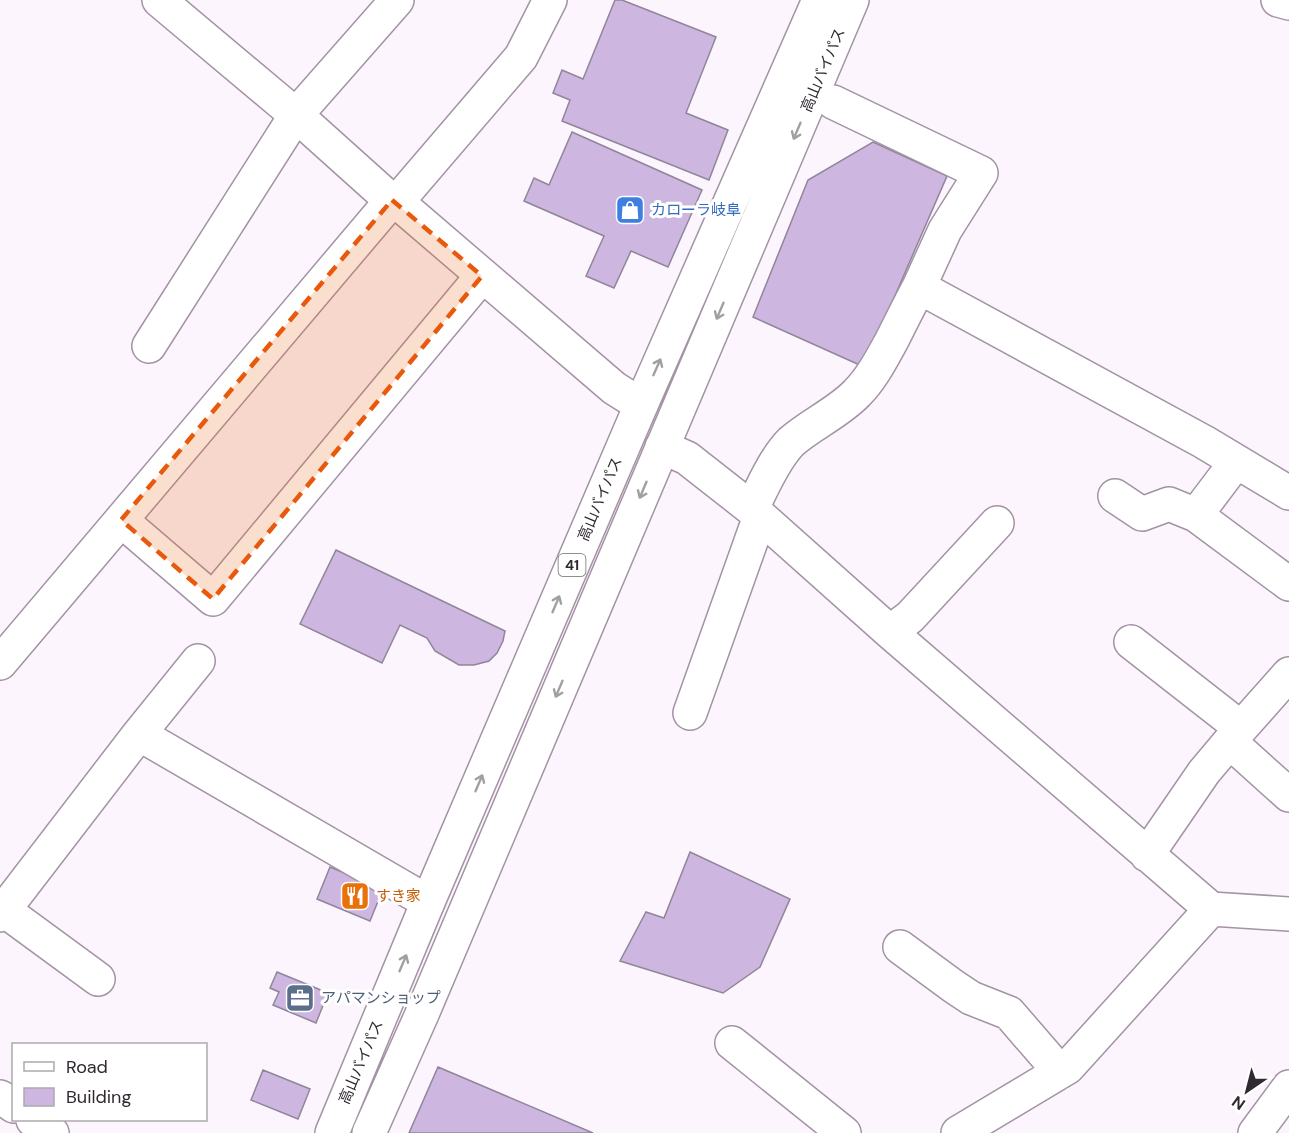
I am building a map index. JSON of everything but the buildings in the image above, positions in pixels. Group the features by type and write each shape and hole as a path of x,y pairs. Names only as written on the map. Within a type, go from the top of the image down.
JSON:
{"main road":[{"path":"159,0 614,388 640,405"},
{"path":"149,346 296,116 398,0"},
{"path":"0,663 394,201 505,77 521,57 550,0"},
{"name":"高山バイパス","path":"332,1133 640,405 819,0"},
{"name":"高山バイパス","path":"369,1133 422,1014 852,0"},
{"path":"1278,0 1289,3"},
{"path":"690,713 764,483 789,444 856,395 878,366 919,287 945,230 981,173 833,102"},
{"path":"121,520 213,599 482,276"},
{"path":"919,287 1204,442 1289,493"},
{"path":"662,447 687,458 756,513 1211,909 1289,914"},
{"path":"1196,515 1236,462"},
{"path":"1115,496 1142,514 1169,504 1196,515 1289,584"},
{"path":"890,632 910,617 997,523"},
{"path":"1131,642 1235,735 1289,795"},
{"path":"98,979 2,913 198,661"},
{"path":"1147,855 1204,772 1289,674"},
{"path":"139,734 428,902"},
{"path":"958,1133 1068,1067 1211,909"},
{"path":"900,947 952,986 972,998 1009,1013 1060,1072"},
{"path":"732,1043 844,1133"},
{"path":"1255,1133 1289,1087"},
{"path":"36,1121 52,1133"}],"highlighted area":[{"path":"392,200 482,276 213,599 121,520"}],"place":[{"name":"カローラ岐阜","path":"630,210"},
{"name":"すき家","path":"355,896"},
{"name":"アパマンショップ","path":"300,998"}]}
